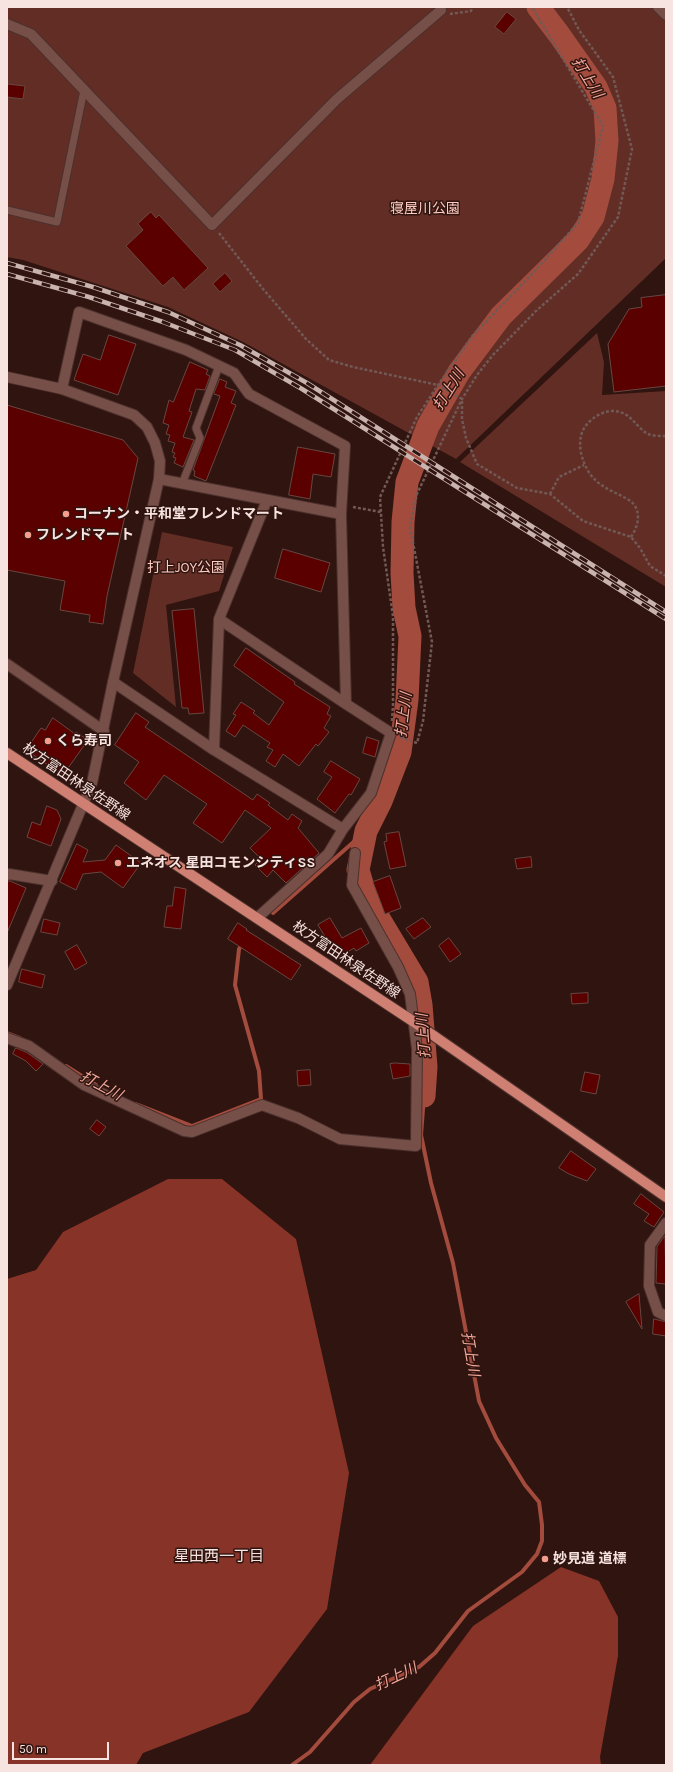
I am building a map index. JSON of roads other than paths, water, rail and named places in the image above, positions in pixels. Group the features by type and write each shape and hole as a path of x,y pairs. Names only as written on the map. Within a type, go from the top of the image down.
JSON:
{"main road":[{"name":"枚方富田林泉佐野線","path":"7,753 414,1022 666,1197"}],"street":[{"path":"658,7 666,15"},
{"path":"7,24 31,34 212,225 337,99 441,10"},
{"path":"62,389 79,312 186,350 234,373 249,394 345,446 342,509 346,704"},
{"path":"7,378 62,389 134,415 146,427 155,443 160,461 159,479 112,682 104,731 92,783 7,985"},
{"path":"159,479 267,500 342,509"},
{"path":"214,750 218,619 267,500"},
{"path":"218,619 391,733 371,793 343,829 328,854 257,918"},
{"path":"7,664 104,731"},
{"path":"112,682 214,750 343,829"},
{"path":"7,1038 29,1046 84,1085 184,1131 192,1132 262,1104 298,1118 340,1139 416,1146 417,1049 410,994 398,967 352,885 355,853"},
{"path":"7,876 9,874 52,881"},
{"path":"666,1223 650,1246 649,1286 658,1312 666,1316"}],"lane":[{"path":"7,210 57,222 84,90"},
{"path":"182,484 200,438 196,428 219,366"}],"waterway":[{"name":"打上川","path":"424,1096 426,1067 421,1005 417,982 366,897 358,870 366,831 381,801 400,752 407,700 410,636 404,608 402,573 403,522 407,482 428,426 459,372 501,316 578,240 593,217 603,179 607,141 605,108 596,87 538,7"},
{"name":"打上川","path":"273,913 366,831"},
{"name":"打上川","path":"136,1104 192,1126 261,1099 259,1071 235,985 239,949 243,942"},
{"name":"打上川","path":"7,1033 20,1038"},
{"name":"打上川","path":"66,1066 96,1085"},
{"name":"打上川","path":"292,1765 310,1752 354,1702 370,1689 419,1667 435,1653 468,1611 522,1572 537,1554 542,1541 542,1525 539,1502 525,1485 496,1438 479,1401 453,1263 431,1183 421,1135 424,1096"}],"railway":[{"path":"7,263 93,287 168,312 240,345 307,383 666,612"},
{"path":"7,274 89,297 163,322 235,350 302,389 666,619"}],"place":[{"name":"コーナン・平和堂フレンドマート","path":"66,514"},
{"name":"フレンドマート","path":"28,535"},
{"name":"くら寿司","path":"48,741"},
{"name":"エネオス 星田コモンシティSS","path":"118,863"},
{"name":"妙見道 道標","path":"545,1559"}],"district":[{"name":"星田西一丁目","path":"219,1557"}],"park label":[{"name":"寝屋川公園","path":"425,209"},
{"name":"打上JOY公園","path":"186,568"}]}
